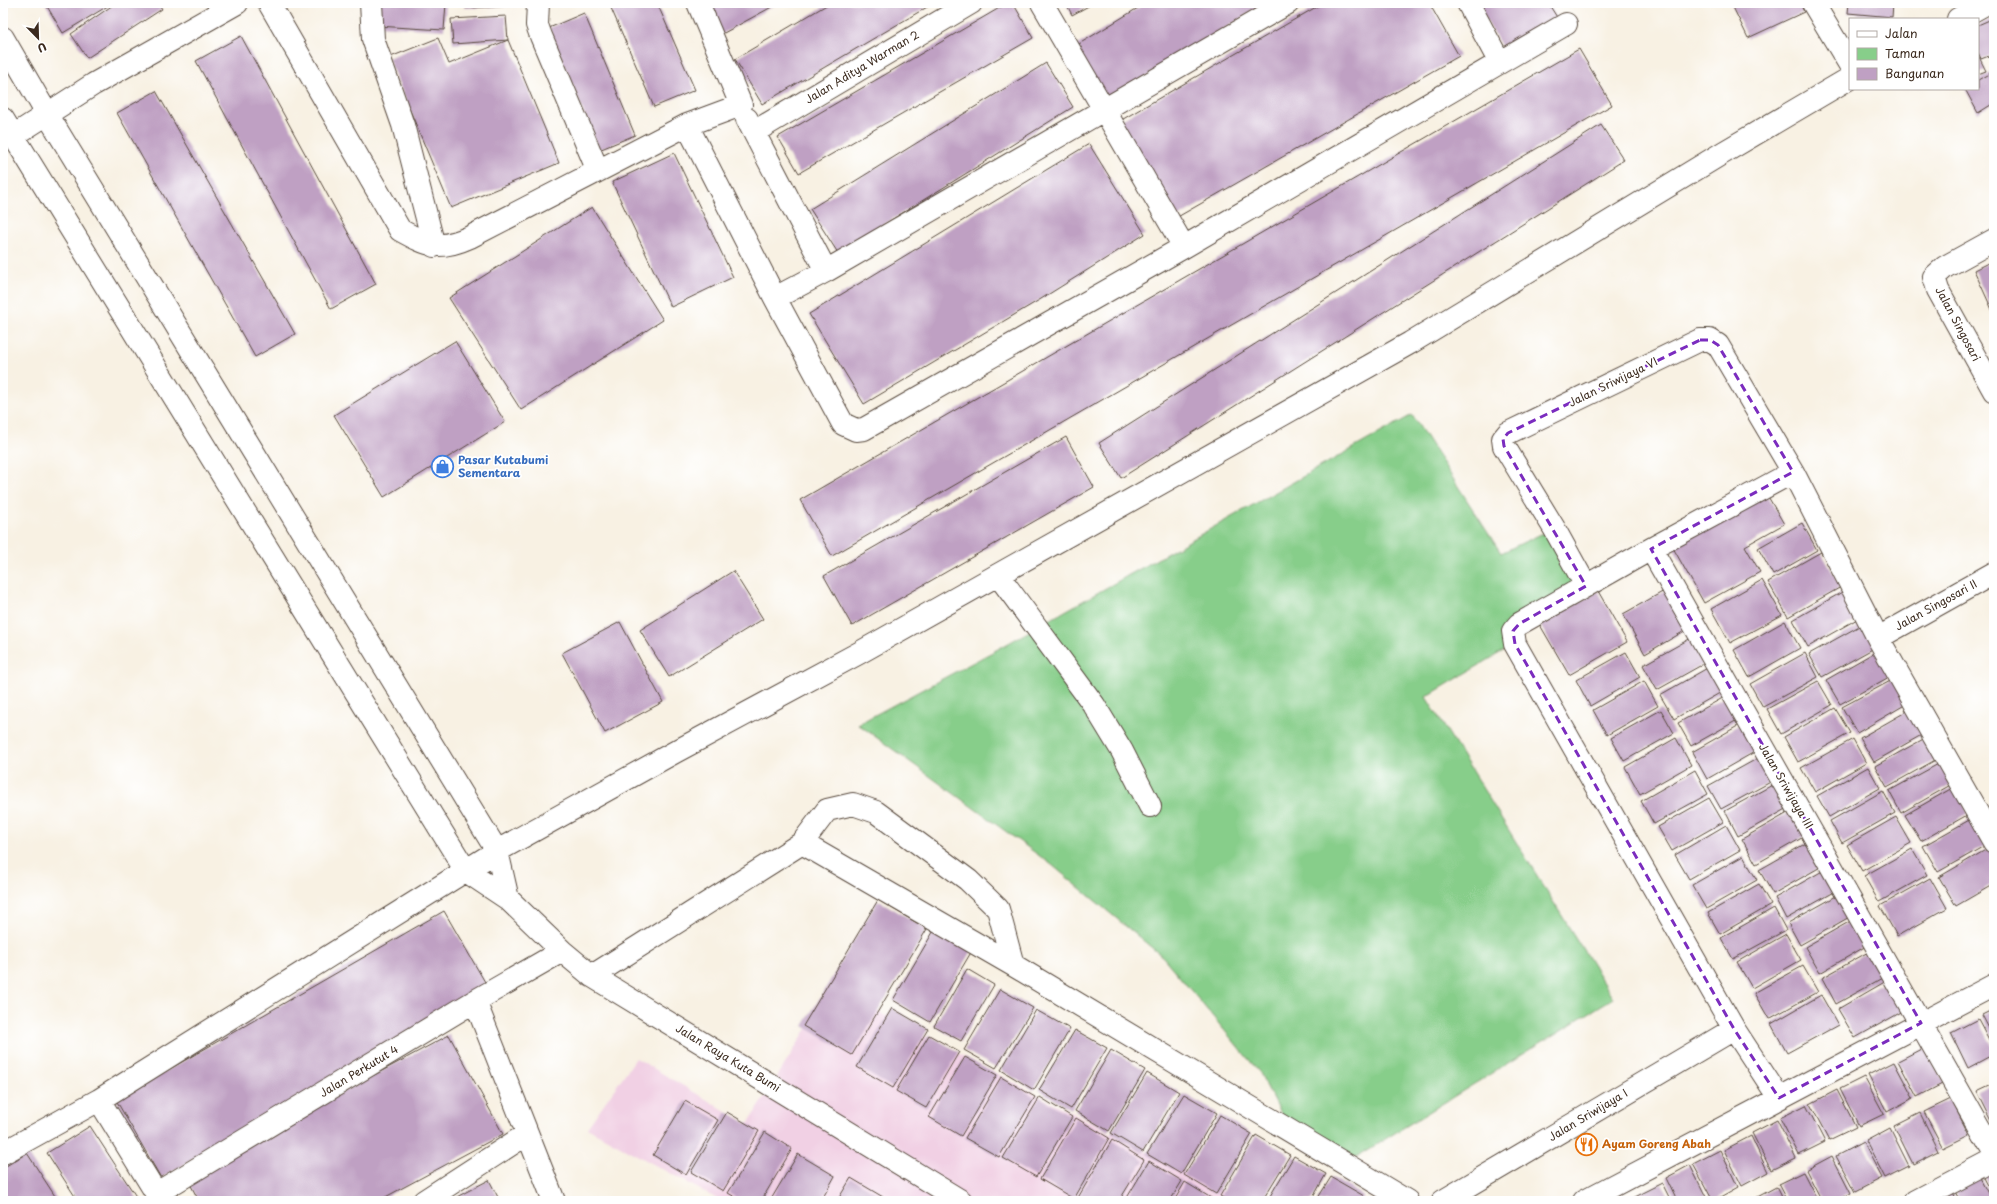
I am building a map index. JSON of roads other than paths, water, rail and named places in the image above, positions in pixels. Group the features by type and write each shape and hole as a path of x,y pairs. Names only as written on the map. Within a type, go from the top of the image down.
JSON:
{"street":[{"path":"237,3 94,84 47,114 8,127 466,871"},
{"path":"269,3 400,230 434,246 454,244 470,237 688,125 740,105"},
{"path":"371,3 373,39 403,125 434,246"},
{"path":"538,3 538,25 541,36 598,171"},
{"path":"698,3 740,105 826,271"},
{"name":"Jalan Aditya Warman 2","path":"754,132 971,3"},
{"path":"1042,3 1184,247"},
{"path":"775,298 826,271 1288,3"},
{"path":"1468,3 1499,61"},
{"path":"1814,3 1849,63"},
{"path":"1960,18 1987,3"},
{"path":"688,125 775,298 843,424 856,430 864,429 1184,247 1499,61 1566,24"},
{"path":"3,38 47,114 497,852 508,899"},
{"path":"3,1153 99,1100 194,1039 497,852 998,575 1410,343 1721,154 1849,79"},
{"name":"Jalan Singosari","path":"1994,240 1945,267 1934,277 1938,290 1994,391"},
{"name":"Jalan Sriwijaya VI","path":"1586,586 1554,528 1504,446 1503,439 1508,433 1700,340 1710,340 1718,345 1793,472"},
{"path":"1779,1098 1734,1029 1515,644 1513,631 1519,624 1651,549 1793,472 1878,638 1994,842"},
{"name":"Jalan Sriwijaya III","path":"1651,549 1994,1152"},
{"name":"Jalan Singosari II","path":"1878,638 1994,573"},
{"path":"998,575 1094,705 1122,751 1150,806"},
{"path":"592,976 802,843 827,810 853,804 876,812 968,880 998,909 1013,965"},
{"path":"802,843 1013,965 1406,1201"},
{"name":"Jalan Raya Kuta Bumi","path":"466,871 508,899 562,951 592,976 961,1201"},
{"name":"Jalan Perkutut 4","path":"159,1197 475,1001 562,951"},
{"path":"1584,1201 1994,985"},
{"path":"475,1001 554,1201"},
{"name":"Jalan Sriwijaya I","path":"1443,1201 1734,1029"},
{"path":"99,1100 159,1197"},
{"path":"424,1201 527,1134"},
{"path":"1916,1201 1994,1160"}],"place":[{"name":"Pasar Kutabumi Sementara","path":"443,466"},
{"name":"Ayam Goreng Abah","path":"1587,1144"}]}
